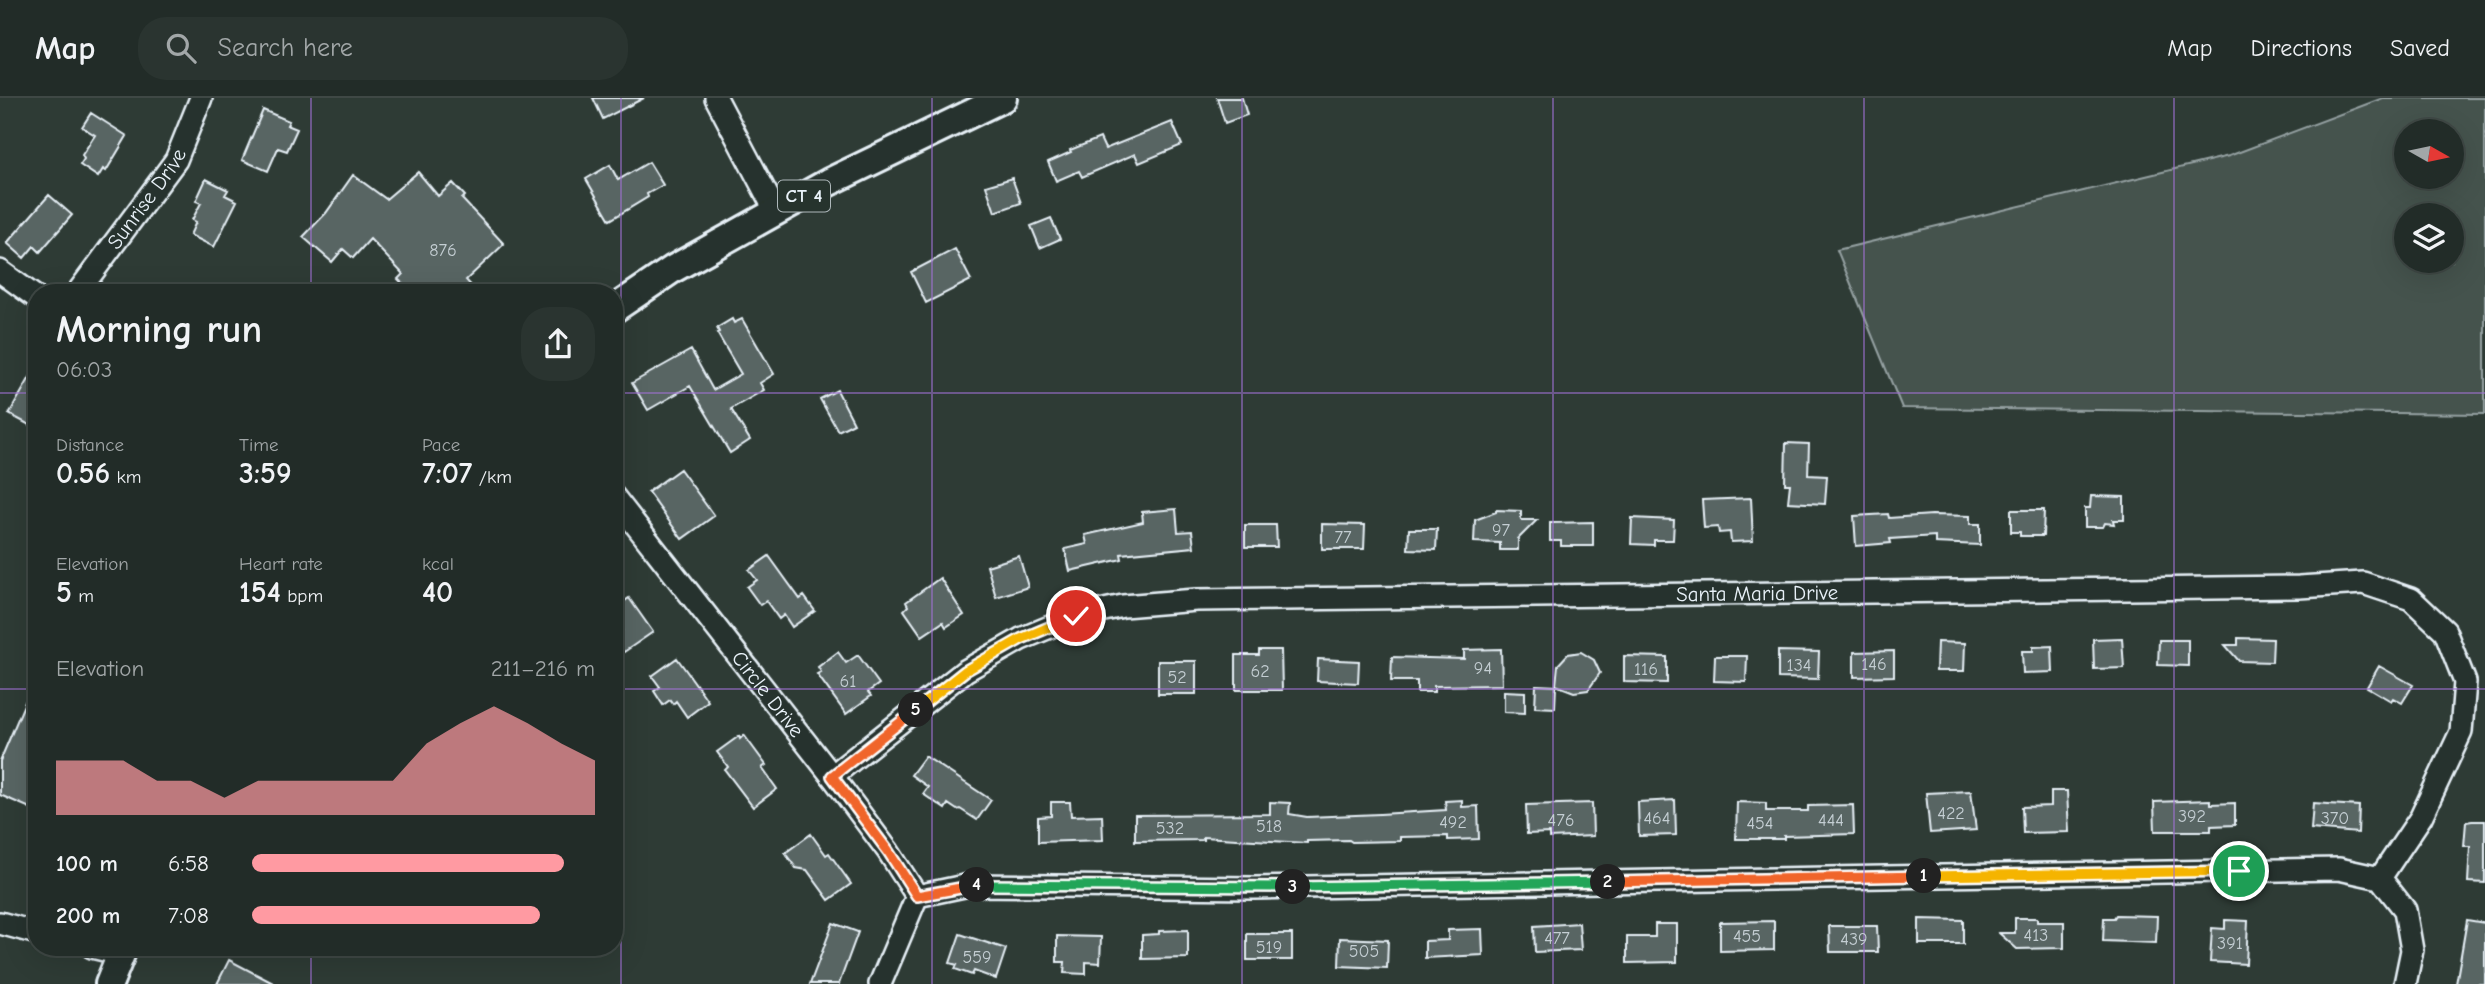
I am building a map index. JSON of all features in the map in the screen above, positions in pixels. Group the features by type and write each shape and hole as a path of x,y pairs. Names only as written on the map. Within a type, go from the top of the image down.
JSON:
{"main road":[{"name":"CT 4","path":"623,303 673,269 829,182 1003,98"},
{"path":"109,984 121,956"}],"street":[{"name":"Sunrise Drive","path":"84,284 176,160 201,98"},
{"path":"716,98 775,212"},
{"path":"0,271 28,291"},
{"name":"Circle Drive","path":"623,509 832,776 888,851 917,896"},
{"name":"Santa Maria Drive","path":"832,776 965,671 1021,639 1076,616 1123,606 1196,600 2299,587 2363,583 2411,599 2445,631 2465,682 2460,732 2421,817 2380,878"},
{"path":"880,984 917,896 969,885 1254,888 2339,869 2380,878 2405,910 2412,950 2405,984"},
{"path":"0,923 28,931"}],"shaded area":[{"path":"2383,98 2485,98 2485,414 1902,408 1837,250 2229,156"}],"building":[{"path":"593,98 644,98 603,119"},
{"path":"1217,98 1242,98 1247,115 1225,123"},
{"path":"263,110 289,121 287,125 297,129 287,151 278,148 268,171 242,160"},
{"path":"91,113 127,136 106,171 103,169 98,177 80,165 84,159 82,155 95,135 82,127"},
{"path":"1172,122 1182,145 1139,163 1135,154 1082,177 1079,171 1056,181 1048,162 1100,138 1105,149"},
{"path":"649,162 663,185 610,220 586,179 610,165 618,180"},
{"path":"418,172 438,196 453,183 465,196 462,199 504,244 466,280 470,284 403,284 398,279 403,274 370,239 353,258 343,249 332,262 303,237 326,213 353,175 386,199"},
{"path":"1012,178 1021,203 995,212 986,186"},
{"path":"206,179 228,190 225,195 237,201 214,247 190,235 196,222 192,220 201,203 196,201"},
{"path":"49,195 72,215 40,252 34,246 24,258 7,243"},
{"path":"1051,218 1060,239 1040,248 1031,226"},
{"path":"955,249 971,280 926,303 911,272"},
{"path":"732,319 734,323 742,319 774,374 760,383 764,390 731,409 750,440 730,453 690,386 648,410 632,383 691,350 713,390 741,374 717,333 717,328"},
{"path":"28,381 28,424 9,414"},
{"path":"837,390 854,423 838,431 820,399"},
{"path":"1786,443 1809,444 1808,475 1827,476 1825,504 1788,502 1790,484 1785,484"},
{"path":"680,469 714,516 682,539 648,492"},
{"path":"2091,496 2124,497 2124,520 2113,520 2114,524 2105,523 2103,527 2085,527 2085,508 2090,508"},
{"path":"1751,498 1753,541 1731,542 1730,532 1719,533 1718,527 1704,528 1702,500"},
{"path":"1176,509 1178,532 1192,531 1194,547 1121,554 1122,559 1070,571 1065,549 1087,544 1085,535 1143,522 1142,512"},
{"path":"1496,510 1521,511 1521,520 1537,520 1518,539 1518,550 1500,550 1500,543 1474,542 1475,520"},
{"path":"2011,510 2044,510 2043,536 2020,536 2020,532 2011,532"},
{"path":"1888,514 1889,518 1970,516 1970,524 1980,524 1980,545 1935,543 1935,536 1890,539 1891,543 1856,546 1854,516"},
{"path":"1632,518 1674,520 1673,540 1654,540 1654,545 1631,544"},
{"path":"1593,522 1593,546 1561,546 1561,541 1550,541 1550,523"},
{"path":"1322,524 1365,525 1364,549 1322,549"},
{"path":"1245,525 1276,525 1277,547 1245,547"},
{"path":"1409,529 1437,529 1436,550 1408,549"},
{"path":"769,556 800,599 804,596 815,611 792,627 784,615 779,619 766,601 760,605 747,587 757,580 749,570"},
{"path":"1019,556 1028,587 996,597 987,566"},
{"path":"940,578 964,615 946,627 943,622 922,636 904,610 908,606 906,602"},
{"path":"629,598 653,632 624,652 623,651 623,602"},
{"path":"2122,638 2124,668 2094,669 2093,639"},
{"path":"2238,638 2273,639 2272,662 2239,661 2225,645 2238,645"},
{"path":"2159,640 2188,640 2188,666 2158,665"},
{"path":"1937,642 1965,643 1964,671 1936,671"},
{"path":"2052,646 2053,672 2023,673 2022,651 2033,651 2033,647"},
{"path":"1501,649 1502,685 1434,686 1434,692 1417,692 1417,681 1391,681 1392,657 1464,659 1464,650"},
{"path":"1259,650 1281,650 1282,690 1236,690 1236,655 1259,655"},
{"path":"1778,651 1819,652 1818,679 1778,678"},
{"path":"1894,651 1894,676 1854,677 1854,652"},
{"path":"838,652 846,663 858,655 879,684 868,692 871,696 846,714 817,674 821,672 818,667"},
{"path":"1581,652 1594,660 1600,673 1588,690 1574,692 1556,685 1558,665 1568,654"},
{"path":"1624,656 1667,657 1667,683 1624,682"},
{"path":"1715,656 1747,656 1746,682 1714,681"},
{"path":"677,658 708,701 687,717 676,701 673,704 670,700 663,705 654,691 660,687 652,676"},
{"path":"1318,659 1359,661 1358,683 1317,681"},
{"path":"1158,661 1196,661 1196,694 1158,694"},
{"path":"2379,666 2413,685 2402,703 2393,698 2391,701 2367,687"},
{"path":"1536,685 1556,686 1555,708 1535,707"},
{"path":"1504,691 1525,692 1525,713 1504,712"},
{"path":"28,695 28,807 0,795 0,761"},
{"path":"744,735 766,765 762,768 777,789 753,807 725,770 728,767 717,752"},
{"path":"925,756 991,800 977,820 948,804 945,809 923,794 928,787 911,775"},
{"path":"1971,791 1976,830 1930,833 1926,793"},
{"path":"2051,791 2067,791 2069,832 2023,833 2022,807 2051,806"},
{"path":"1462,800 1462,807 1478,806 1479,839 1448,840 1448,836 1400,837 1400,841 1307,843 1203,837 1203,840 1135,841 1135,815 1270,814 1270,802 1290,803 1289,814 1307,817 1380,814 1446,810 1445,801"},
{"path":"1675,800 1676,835 1639,836 1638,802"},
{"path":"2210,800 2210,804 2235,803 2235,825 2211,826 2211,831 2155,831 2154,802"},
{"path":"1051,802 1070,802 1071,816 1102,815 1103,840 1038,842 1038,817 1051,816"},
{"path":"1737,802 1766,803 1766,811 1808,811 1808,806 1853,805 1854,834 1736,839"},
{"path":"1592,803 1593,836 1549,838 1549,833 1527,834 1526,805"},
{"path":"2313,803 2359,806 2358,833 2311,829"},
{"path":"2485,821 2485,883 2468,882 2470,846 2464,846 2466,822"},
{"path":"811,834 826,855 829,853 851,884 829,900 807,870 796,868 785,853"},
{"path":"2116,915 2157,916 2156,943 2103,941 2104,918 2114,918"},
{"path":"2015,918 2037,918 2037,922 2064,922 2064,948 2017,949 1999,933 2015,933"},
{"path":"1919,919 1963,920 1963,944 1919,944"},
{"path":"2225,920 2248,921 2246,964 2210,962 2212,928 2225,929"},
{"path":"2467,920 2485,923 2485,984 2456,984"},
{"path":"1774,921 1774,950 1720,951 1720,922"},
{"path":"833,923 858,932 839,984 810,984"},
{"path":"1579,923 1581,950 1535,952 1534,926"},
{"path":"1655,924 1677,924 1677,962 1627,963 1627,937 1655,937"},
{"path":"1829,926 1877,926 1878,952 1830,952"},
{"path":"1482,929 1483,955 1425,958 1425,941 1448,940 1448,930"},
{"path":"1188,930 1188,958 1142,959 1142,935 1159,934 1159,931"},
{"path":"960,934 1006,949 996,979 974,971 972,975 955,969 957,965 950,963"},
{"path":"1247,934 1292,934 1292,960 1247,960"},
{"path":"1057,936 1101,937 1100,963 1086,962 1086,974 1064,973 1065,962 1057,962"},
{"path":"1340,938 1388,940 1387,968 1339,966"},
{"path":"229,960 275,984 217,984"}],"route":[{"path":"1076,616 1021,639 965,671 832,776 888,851 917,896 969,885 1254,888 2239,871"}]}
